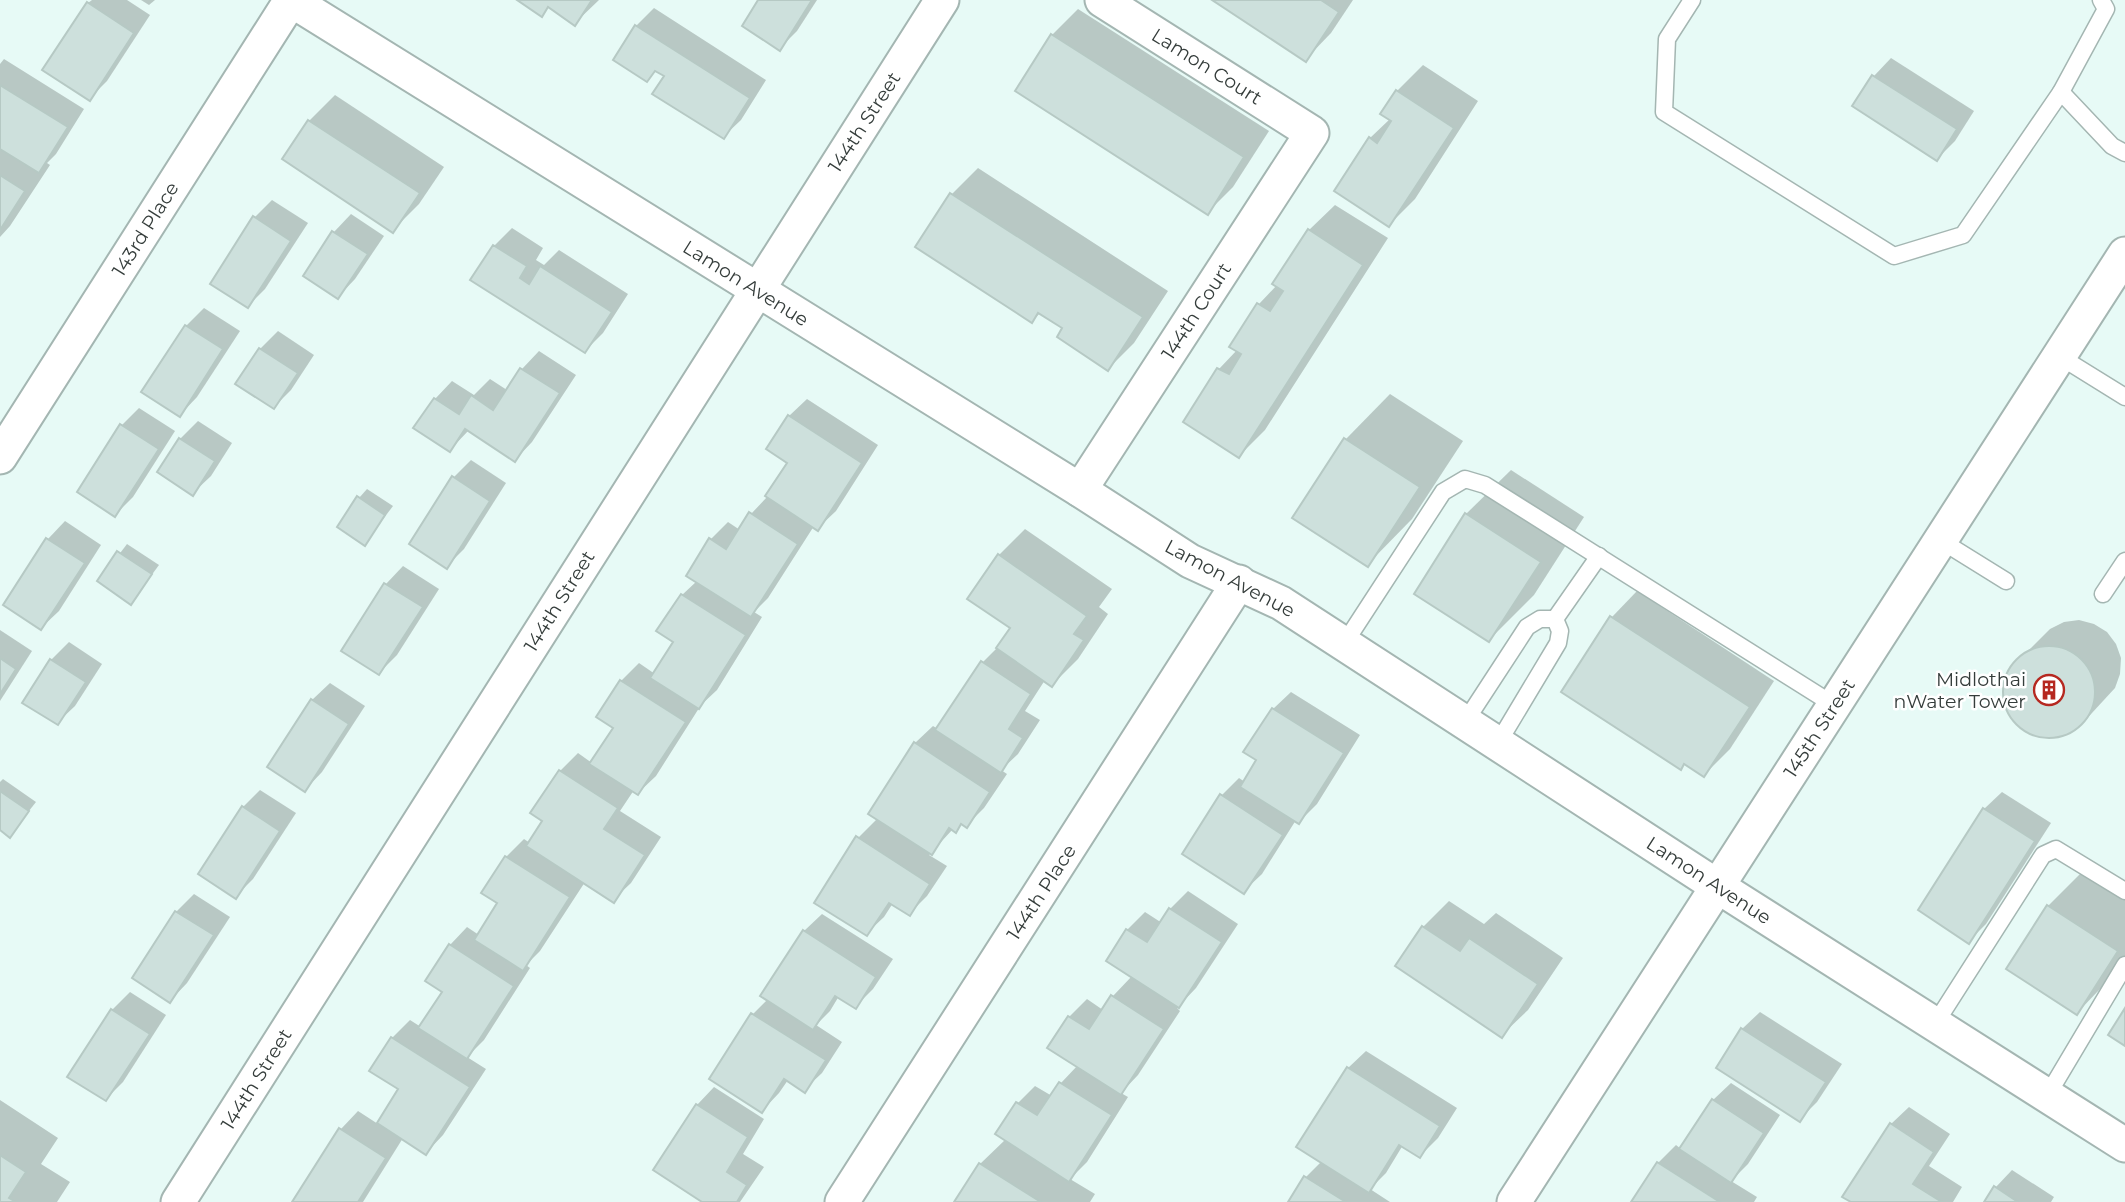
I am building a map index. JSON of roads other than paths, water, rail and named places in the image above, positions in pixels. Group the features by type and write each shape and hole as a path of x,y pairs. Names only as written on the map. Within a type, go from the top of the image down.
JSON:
{"street":[{"name":"Lamon Avenue","path":"291,0 1190,561 1281,603 1717,886 2125,1145"},
{"name":"143rd Place","path":"0,457 291,0"},
{"name":"144th Street","path":"178,1202 942,0"},
{"name":"Lamon Court","path":"1101,0 1312,133"},
{"name":"144th Court","path":"1080,490 1312,133"},
{"name":"145th Street","path":"1514,1202 2125,254"},
{"name":"144th Place","path":"842,1202 1239,582"}],"lane":[{"path":"1692,0 1667,38 1664,112 1894,256 1963,235 2061,92 2106,9 2101,0"},
{"path":"2061,92 2112,146 2125,153"},
{"path":"2059,356 2125,397"},
{"path":"1344,644 1443,492 1465,479 1485,485 1834,705"},
{"path":"1940,540 2006,581"},
{"path":"1555,619 1599,556"},
{"path":"2103,594 2125,561"},
{"path":"1465,722 1527,627 1540,619 1555,619"},
{"path":"1498,743 1559,643 1560,631 1555,619"},
{"path":"1935,1024 2043,855 2056,849 2125,891"},
{"path":"2047,1096 2125,965"}],"place":[{"name":"Midlothai nWater Tower","path":"2049,690"}]}
